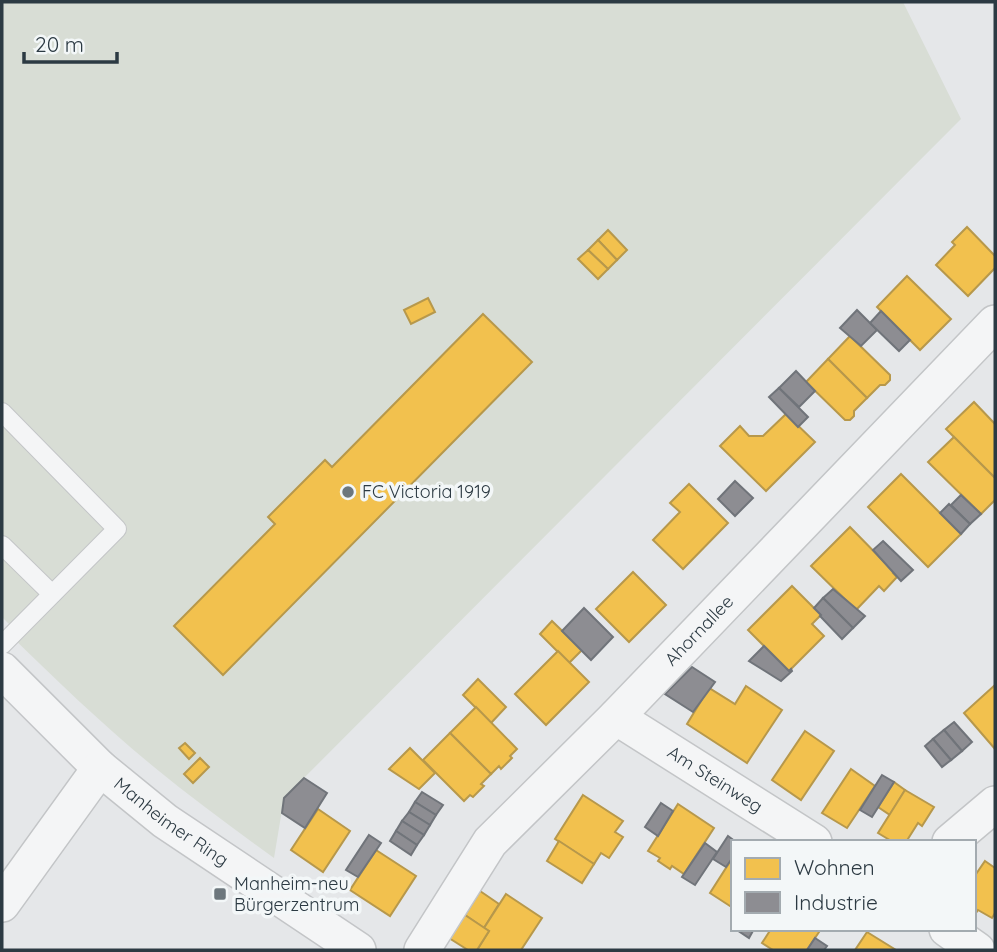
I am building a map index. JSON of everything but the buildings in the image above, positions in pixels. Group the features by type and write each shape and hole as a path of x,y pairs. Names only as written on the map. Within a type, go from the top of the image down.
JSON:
{"street":[{"name":"Ahornallee","path":"422,950 490,842 616,717 995,323"},
{"name":"Manheimer Ring","path":"2,670 100,768 165,821 358,950"},
{"name":"Am Steinweg","path":"616,717 811,840"},
{"path":"2,904 100,768"},
{"path":"952,840 995,804"},
{"path":"950,931 977,950"}],"lane":[{"path":"2,412 117,529 2,645"},
{"path":"2,545 52,594"}],"shaded area":[{"path":"2,2 903,2 961,119 284,798 274,858 184,791 116,735 8,633 9,624 2,617"}],"place":[{"name":"FC Victoria 1919","path":"348,492"},
{"name":"Manheim-neu Bürgerzentrum","path":"220,894"}]}
